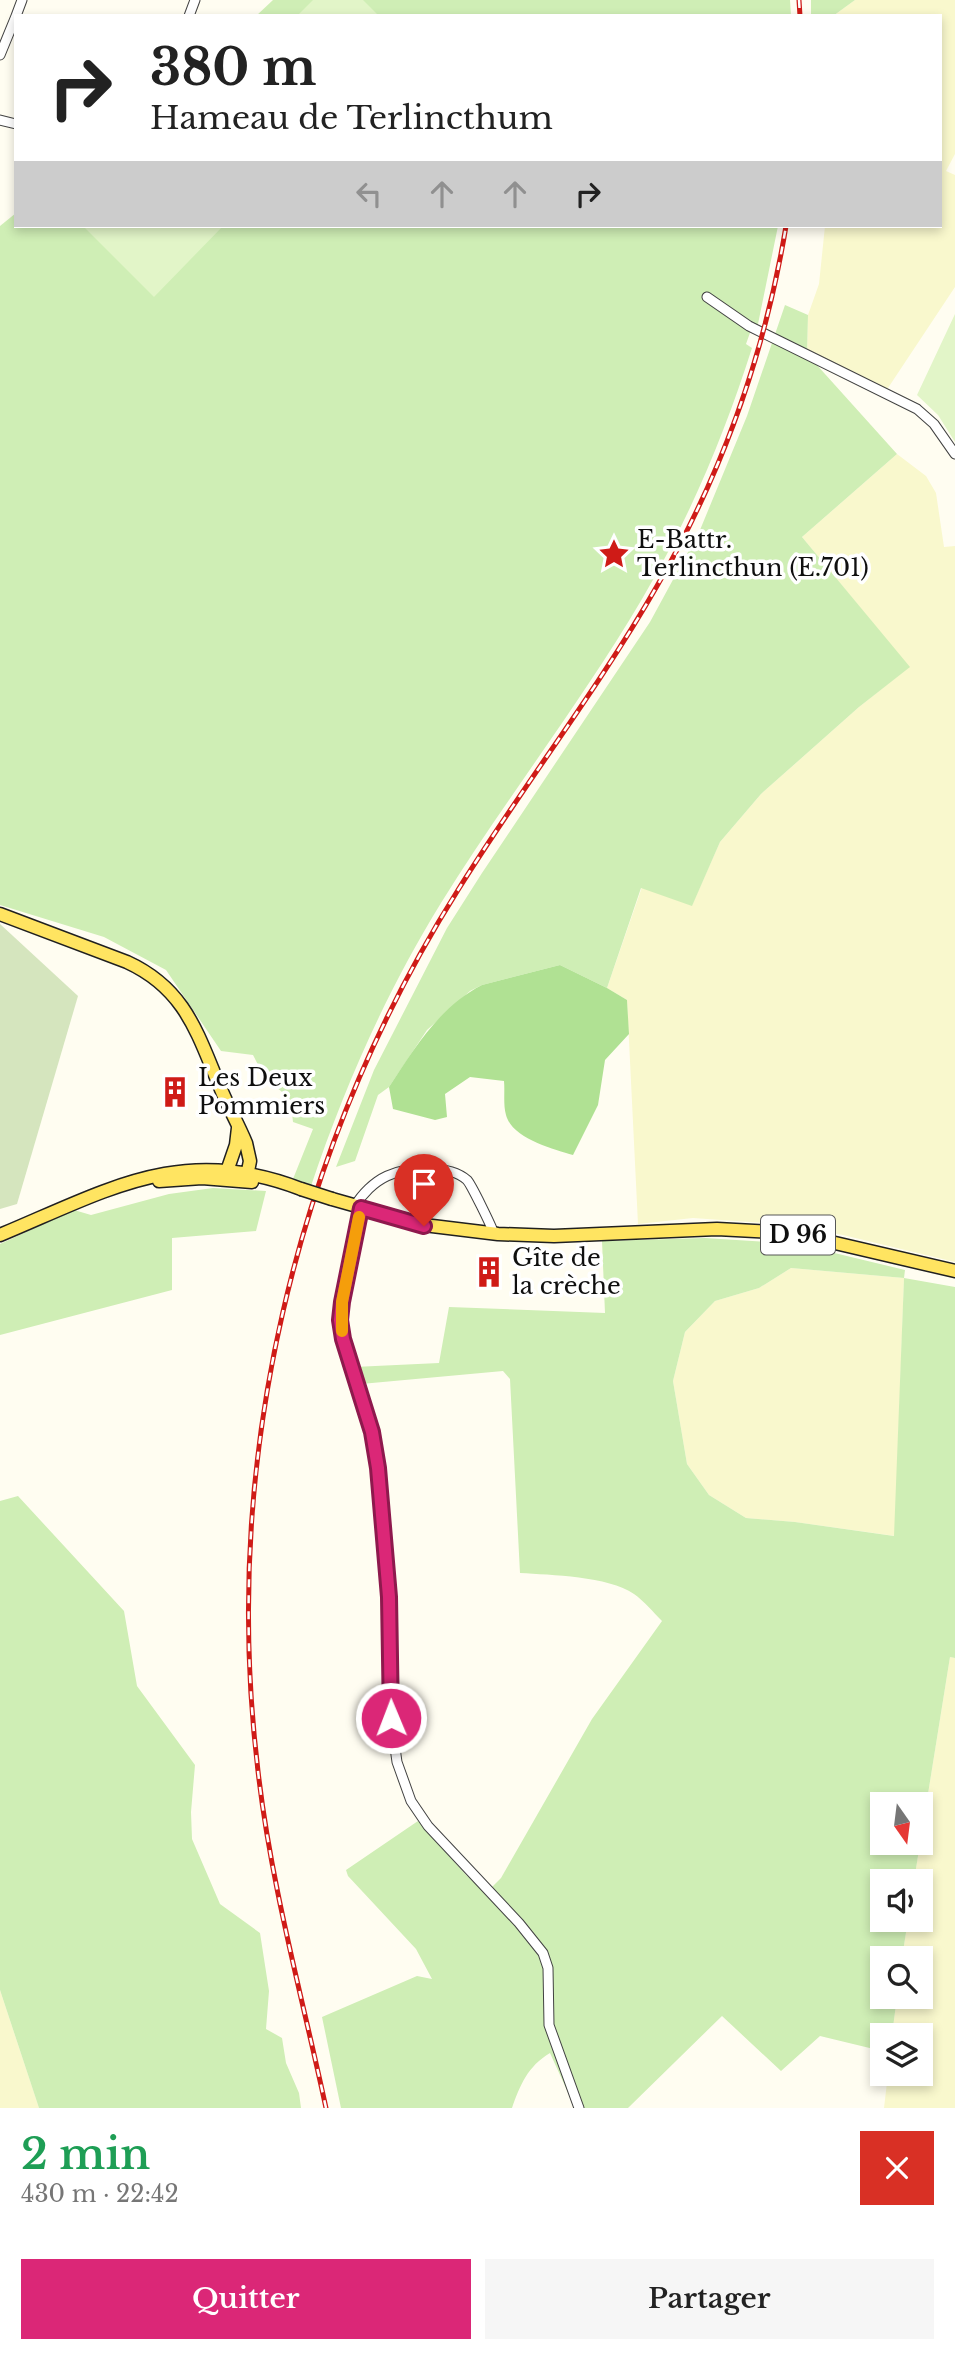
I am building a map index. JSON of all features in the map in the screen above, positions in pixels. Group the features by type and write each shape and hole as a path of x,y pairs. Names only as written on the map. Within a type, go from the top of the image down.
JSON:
{"main road":[{"path":"0,914 111,955 147,972 166,987 191,1020 238,1127 249,1153 247,1177"},
{"path":"225,1175 236,1145 238,1127"},
{"name":"D 96","path":"0,1235 130,1182 186,1169 272,1178 424,1226 539,1236 717,1228 772,1232 827,1241 955,1271"}],"street":[{"path":"0,55 14,21"},
{"path":"707,297 749,326 917,409 934,425 955,454"},
{"path":"494,1234 470,1184 460,1176 434,1168 388,1175 370,1188 358,1207 340,1320 343,1339 372,1432 378,1468 389,1597 391,1726 399,1768 411,1801 428,1826 519,1923 543,1953 548,1968 549,2025 579,2108"}],"green space":[{"path":"273,0 790,0 791,14 258,14"},
{"path":"313,0 363,0 377,14 299,14"},
{"path":"811,0 855,0 836,14 811,14"},
{"path":"855,0 955,0 955,154 946,171 955,175 955,287 884,394 807,354 808,315 819,284 825,228 942,228 942,14 836,14"},
{"path":"14,215 14,228 778,228 758,324 751,330 746,344 752,348 730,413 690,508 659,569 618,638 465,865 421,937 368,1041 311,1186 293,1179 313,1129 293,1122 287,1098 268,1084 253,1055 221,1051 166,970 104,937 0,905 0,226"},
{"path":"85,228 221,228 154,297"},
{"path":"785,305 808,315 807,354 897,454 802,537 910,667 859,707 761,794 720,842 692,906 641,888 607,988 560,965 482,985 470,991 427,1030 389,1087 378,1095 355,1161 336,1167 374,1070 447,928 650,622 700,530 747,416"},
{"path":"955,314 955,442 938,415 917,395"},
{"path":"897,454 926,476 936,493 944,547 955,546 955,1262 843,1235 778,1224 693,1218 638,1224 627,1000 607,988 642,887 692,905 720,842 761,794 859,707 909,667 802,537"},
{"path":"0,924 78,996 17,1204 0,1209"},
{"path":"560,965 627,1000 629,1034 605,1060 598,1105 573,1155 534,1141 516,1130 506,1115 504,1081 470,1077 445,1094 447,1117 435,1120 393,1109 389,1087 429,1030 453,1005 482,985"},
{"path":"213,1188 266,1191 256,1231 172,1238 172,1290 0,1335 0,1244 74,1210 91,1215 169,1194"},
{"path":"705,1238 797,1244 905,1270 904,1278 955,1287 955,1658 950,1657 928,1792 870,1792 870,1855 918,1855 916,1869 870,1869 870,1932 906,1932 904,1946 870,1946 870,2009 895,2009 894,2023 870,2023 870,2048 820,2036 781,2071 722,2016 628,2108 575,2108 550,2053 536,2064 526,2077 512,2108 341,2108 322,2017 417,1976 432,1979 416,1949 348,1876 346,1870 418,1821 466,1875 486,1893 501,1878 592,1719 662,1621 634,1594 610,1583 520,1573 510,1379 503,1371 361,1384 354,1367 439,1363 449,1307 605,1313 602,1241","holes":["791,1268 904,1278 894,1536 746,1518 709,1495 687,1464 673,1381 685,1332 715,1301 759,1288"]},
{"path":"791,1268 904,1278 895,1536 746,1518 709,1495 687,1464 673,1381 685,1332 715,1301 759,1288"},
{"path":"18,1496 124,1611 137,1686 195,1765 192,1839 220,1904 260,1933 269,1991 266,2029 282,2038 286,2063 299,2093 301,2108 39,2108 0,1990 0,1501"},
{"path":"950,1657 955,1658 955,2108 884,2108 887,2086 933,2086 933,2023 894,2023 895,2009 933,2009 933,1946 904,1946 906,1932 933,1932 933,1869 916,1869 918,1855 933,1855 933,1792 928,1792"},
{"path":"0,1990 39,2108 0,2108"}],"railway":[{"path":"799,0 800,14"},
{"path":"326,2108 271,1856 258,1771 249,1656 251,1541 262,1426 283,1313 313,1203 352,1095 401,990 458,890 634,625 702,500 738,412 753,366 786,228"}],"slow traffic":[{"path":"342,1331 342,1302 359,1217"}],"place":[{"name":"E-Battr. Terlincthun (E.701)","path":"614,554"},
{"name":"Les Deux Pommiers","path":"175,1092"},
{"name":"Gîte de la crèche","path":"489,1272"}],"route":[{"path":"391,1718 389,1597 378,1468 369,1423 343,1339 340,1320 361,1208 424,1226"}]}
